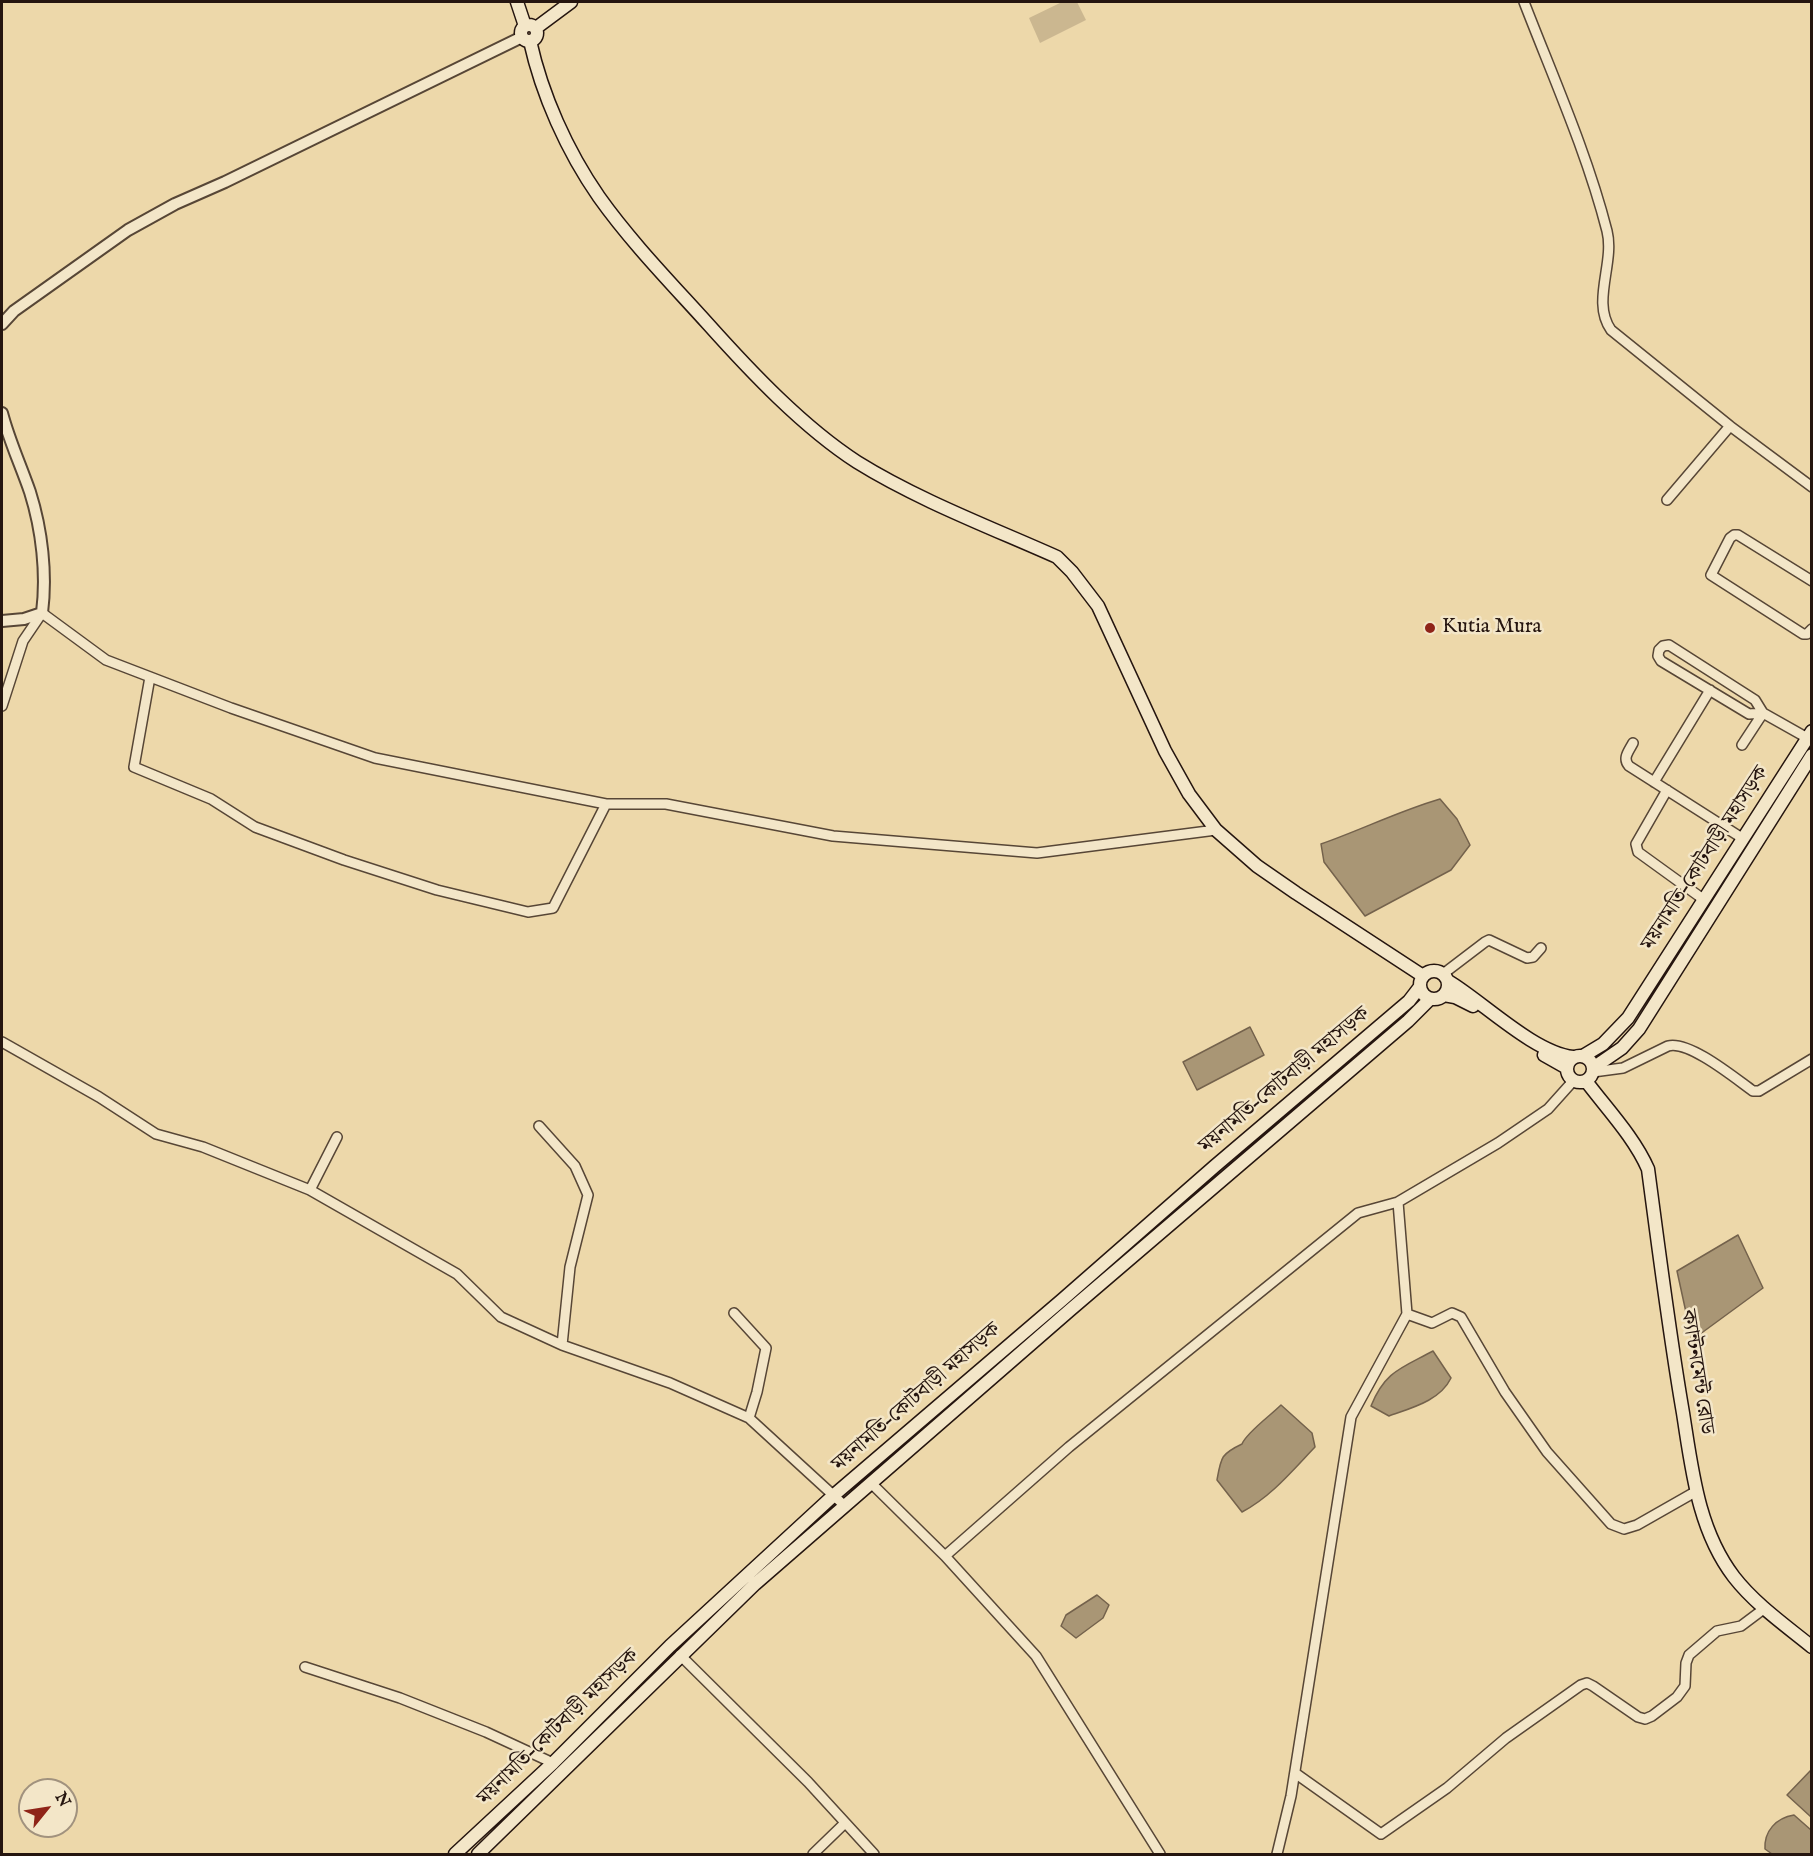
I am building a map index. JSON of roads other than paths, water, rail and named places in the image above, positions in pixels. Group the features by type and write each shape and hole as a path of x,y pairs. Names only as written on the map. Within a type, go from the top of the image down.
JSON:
{"main road":[{"path":"517,2 528,33 536,69 552,110 572,153 598,195 683,297 757,378 856,461 902,486 1057,557 1072,572 1098,606 1165,752 1189,794 1216,830 1257,866 1423,976 1430,971 1445,978 1534,1042 1556,1054 1574,1060"},
{"path":"528,33 571,2"},
{"name":"ময়নামতি–কোটবাড়ী মহাসড়ক","path":"1574,1060 1603,1044 1628,1018 1703,898 1810,736"},
{"name":"ময়নামতি–কোটবাড়ী মহাসড়ক","path":"1586,1075 1622,1048 1639,1029 1812,755"},
{"name":"ময়নামতি–কোটবাড়ী মহাসড়ক","path":"478,1854 755,1584 1066,1305 1215,1166 1409,1001 1419,988 1423,976"},
{"path":"1445,978 1448,986 1444,995 1465,1001 1540,1053 1574,1060 1590,1060 1586,1075 1568,1075 1574,1060"},
{"path":"1419,988 1423,995 1430,999"},
{"name":"ময়নামতি–কোটবাড়ী মহাসড়ক","path":"455,1854 553,1763 670,1646 834,1495 1408,1021 1430,999 1438,999 1444,995"},
{"name":"ক্যান্টনমেন্ট রোড","path":"1586,1075 1642,1156 1648,1169 1672,1353 1695,1492 1713,1543 1734,1577 1765,1608 1812,1647"}],"street":[{"path":"1524,2 1578,140 1608,234 1608,258 1602,308 1604,320 1611,330 1730,426 1812,487"},
{"path":"2,324 14,311 128,230 174,204 225,182 528,33"},
{"path":"2,413 30,494 39,536 44,585 42,613 23,641 2,706"},
{"path":"1667,500 1730,426"},
{"path":"1812,581 1738,535 1730,538 1711,575 1803,634 1807,634 1812,629"},
{"path":"42,613 106,660 231,708 375,758 606,804 666,804 833,837 1037,853 1216,830"},
{"path":"2,621 24,619 42,613"},
{"path":"1763,713 1755,700 1669,645 1659,650 1658,656 1662,661 1749,714 1763,713 1810,736"},
{"path":"150,677 134,767 211,799 255,827 344,860 437,890 528,912 552,908 606,804"},
{"path":"1654,782 1710,690"},
{"path":"1742,745 1763,713"},
{"path":"1633,742 1625,758 1626,762 1742,838"},
{"path":"1667,790 1636,844 1636,849 1703,898"},
{"path":"1445,978 1485,942 1494,941 1527,958 1533,957 1541,948"},
{"path":"2,1042 99,1097 156,1134 202,1146 310,1190 457,1274 501,1317 562,1345 670,1383 749,1418 844,1506"},
{"path":"945,1556 1069,1447 1358,1213 1398,1202 1498,1143 1548,1109 1586,1075 1623,1068 1668,1046 1676,1045 1714,1062 1753,1091 1758,1091 1812,1059"},
{"path":"539,1126 575,1166 588,1195 570,1267 562,1345"},
{"path":"310,1190 338,1137"},
{"path":"1277,1854 1295,1773 1351,1417 1407,1314 1398,1202"},
{"path":"1407,1314 1432,1323 1452,1312 1461,1317 1505,1392 1547,1452 1611,1524 1624,1529 1637,1525 1695,1492"},
{"path":"734,1313 766,1348 749,1418"},
{"path":"871,1482 945,1556 1036,1656 1160,1854"},
{"path":"1295,1773 1380,1834 1447,1788 1506,1738 1581,1685 1587,1683 1593,1686 1638,1717 1645,1719 1652,1716 1677,1697 1685,1686 1686,1663 1689,1655 1717,1631 1741,1626 1765,1608"},
{"path":"680,1655 808,1782 874,1854"},
{"path":"305,1667 400,1698 486,1732 553,1763"},
{"path":"813,1854 845,1823"}],"place":[{"name":"Kutia Mura","path":"1430,628"}]}
